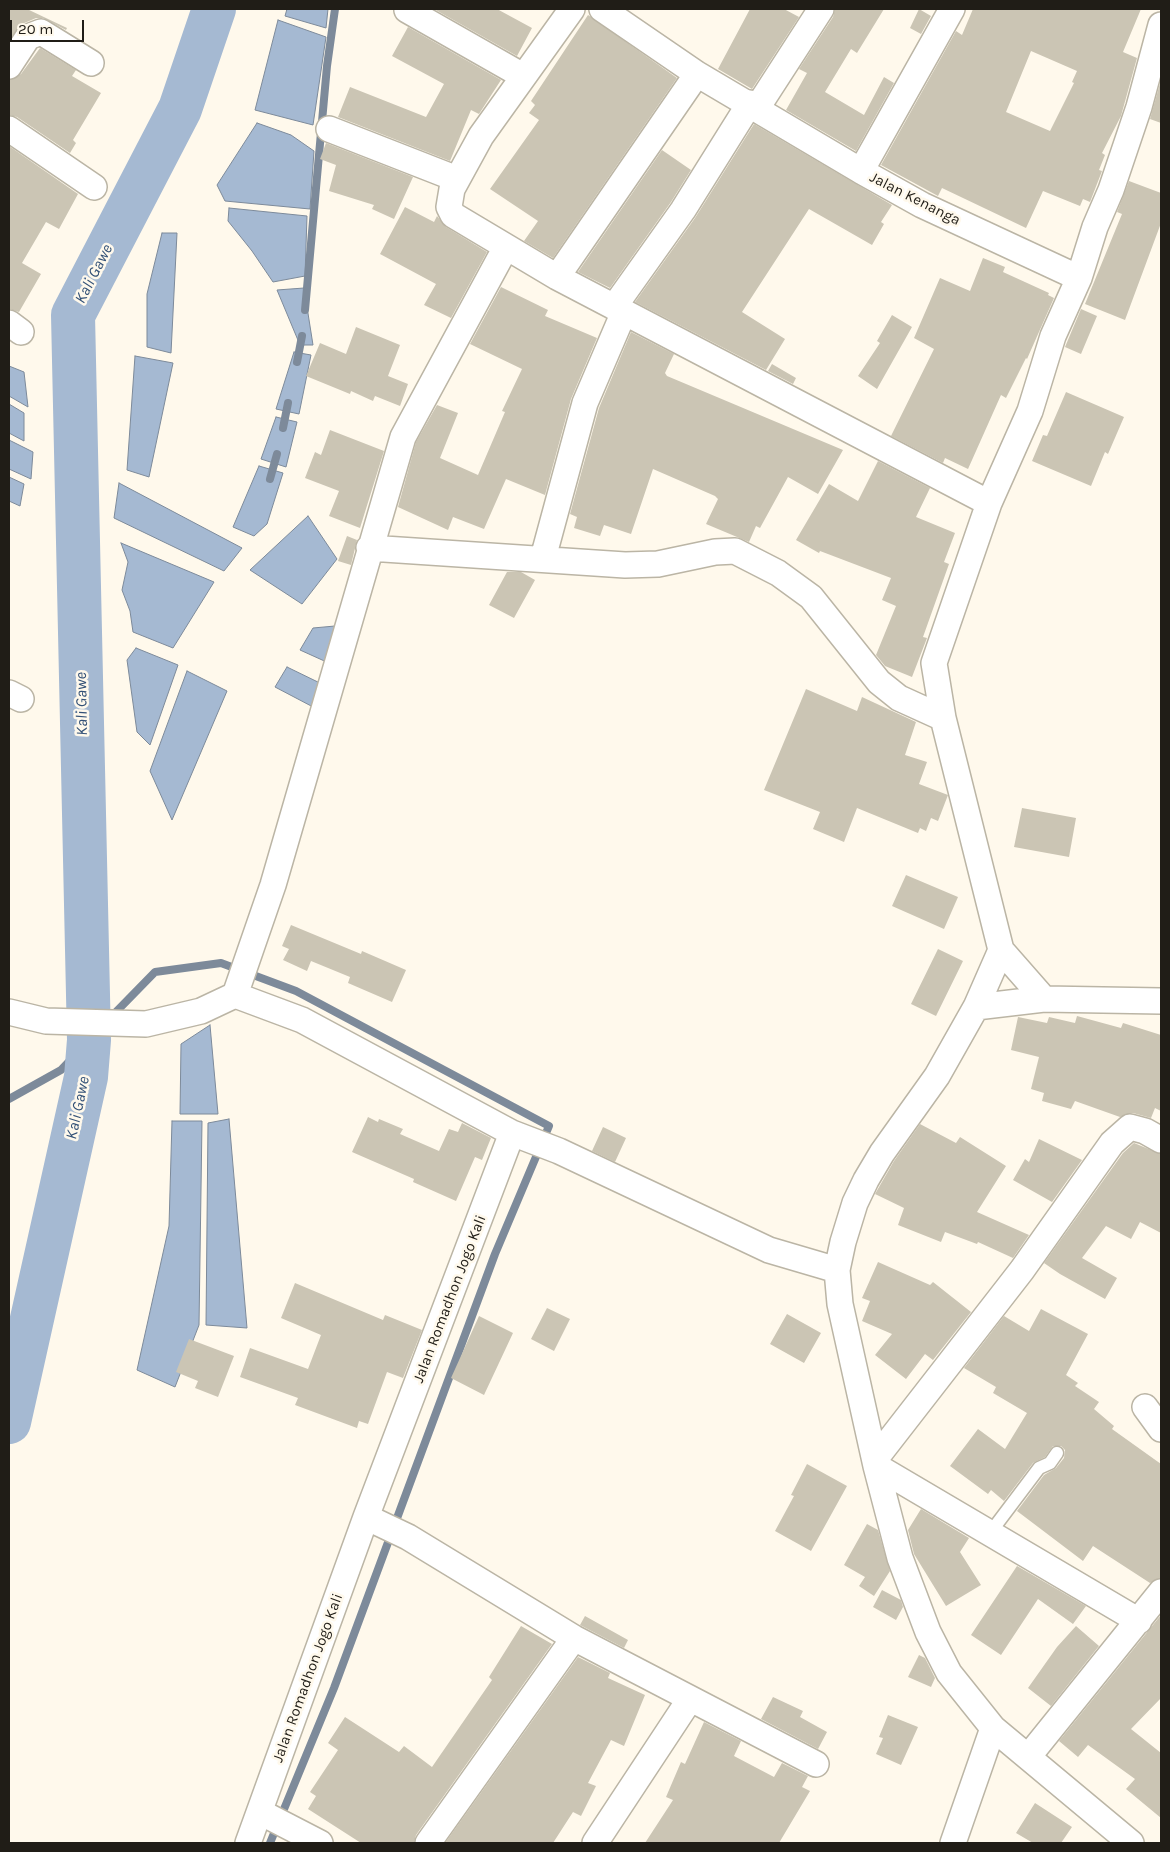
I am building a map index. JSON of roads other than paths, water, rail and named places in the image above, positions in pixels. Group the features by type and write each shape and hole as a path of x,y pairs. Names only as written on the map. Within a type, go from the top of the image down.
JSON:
{"street":[{"path":"572,9 481,136 457,179 450,199 449,208 453,215 556,277 990,502"},
{"name":"Jalan Kenanga","path":"602,9 697,74 861,172 922,205 1079,278"},
{"path":"543,558 585,403 619,310 683,210 821,9"},
{"path":"861,172 952,9"},
{"path":"407,10 523,76"},
{"path":"1044,999 1001,950 943,718 934,663 990,502 1030,411 1053,336 1079,278 1095,226 1111,190 1136,116 1161,25"},
{"path":"9,66 28,37 41,32 91,63"},
{"path":"556,277 697,74"},
{"path":"9,129 94,187"},
{"path":"329,129 457,179"},
{"path":"9,1012 46,1021 146,1024 201,1012 237,991 273,885 369,548 403,437 506,247"},
{"path":"369,548 543,558 626,565 658,564 715,552 735,551 778,573 811,597 879,682 900,698 943,718"},
{"path":"1001,950 976,1006 937,1076 882,1153 866,1180 853,1210 837,1270 840,1304 900,1558 928,1632 949,1673 993,1728 1131,1843"},
{"path":"237,991 302,1020 523,1137 558,1151 769,1250 837,1270"},
{"path":"976,1006 1044,999 1161,1001"},
{"path":"876,1462 1022,1270 1112,1143 1130,1128 1145,1132 1161,1140"},
{"name":"Jalan Romadhon Jogo Kali","path":"248,1843 271,1818 373,1520 523,1137"},
{"path":"1145,1407 1161,1429"},
{"path":"876,1462 990,1533 1139,1620"},
{"path":"373,1520 408,1537 574,1638 816,1764"},
{"path":"1028,1756 1161,1594"},
{"path":"428,1843 574,1638"},
{"path":"595,1843 690,1699"},
{"path":"953,1843 993,1728"},
{"path":"271,1818 320,1843"}],"lane":[{"path":"990,1533 1039,1468 1050,1463 1057,1453"}],"water":[{"path":"287,9 328,9 326,28 285,16"},
{"path":"278,20 326,37 313,125 255,110"},
{"path":"257,123 291,135 314,151 310,209 225,201 217,185"},
{"path":"229,208 307,216 305,276 273,282 252,251 228,221"},
{"path":"162,233 177,233 171,353 147,347 147,294"},
{"path":"304,288 313,345 300,345 277,290"},
{"path":"294,352 311,355 299,414 276,409"},
{"path":"135,356 173,363 149,477 127,470"},
{"path":"9,366 24,372 28,407 9,396"},
{"path":"9,404 24,413 24,441 9,433"},
{"path":"276,417 297,422 286,467 261,459"},
{"path":"9,440 33,452 31,479 9,469"},
{"path":"259,466 283,473 267,524 254,536 233,527"},
{"path":"9,477 24,484 20,506 9,501"},
{"path":"119,483 242,548 224,571 114,518"},
{"path":"308,516 337,559 302,604 250,570"},
{"path":"121,543 214,582 173,648 133,632 130,611 122,590 128,562"},
{"path":"346,625 331,664 300,650 313,628"},
{"path":"136,648 178,665 150,745 137,732 127,660"},
{"path":"287,667 324,685 315,708 275,687"},
{"path":"187,671 227,691 172,820 150,771"},
{"path":"210,1025 218,1114 180,1114 181,1044"},
{"path":"229,1119 247,1328 206,1325 208,1123"},
{"path":"172,1121 202,1121 199,1325 175,1387 137,1370 169,1226"}],"waterway":[{"name":"Kali Gawe","path":"9,1422 86,1077 89,1040 73,315 180,109 214,9"},
{"path":"305,310 327,66 335,9"},
{"path":"297,362 302,336"},
{"path":"283,428 288,403"},
{"path":"270,479 277,454"},
{"path":"111,1017 155,972 221,963 296,991 549,1126 495,1254 334,1688 270,1843"},
{"path":"9,1099 61,1070 100,1029"}]}
